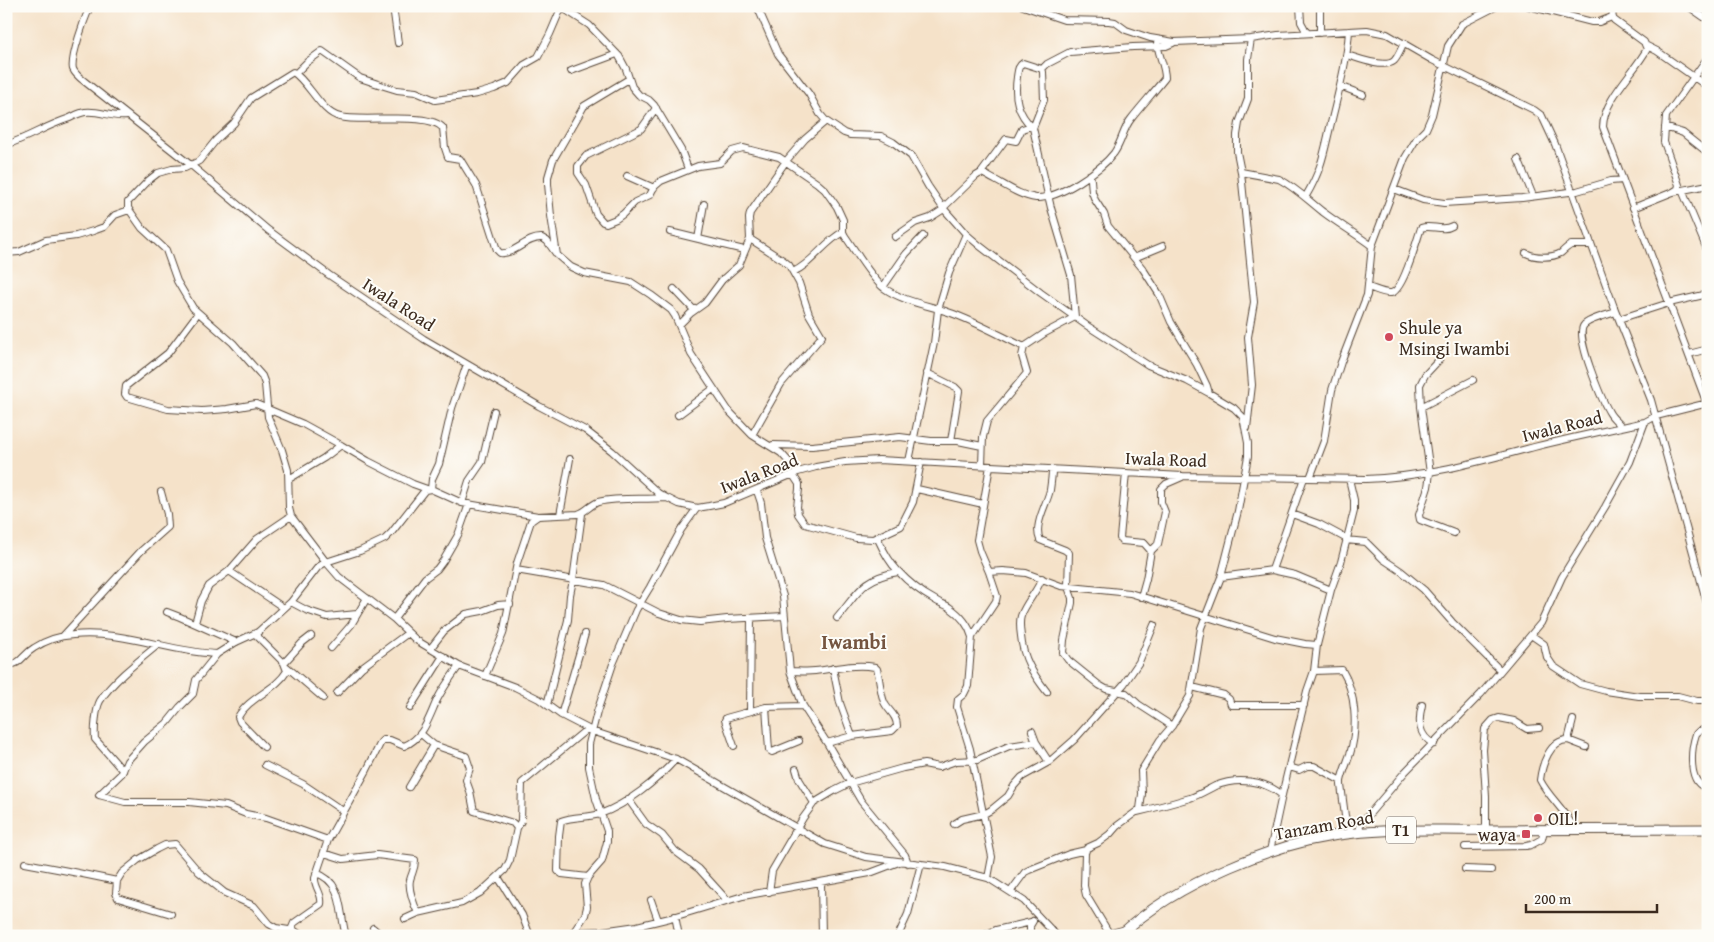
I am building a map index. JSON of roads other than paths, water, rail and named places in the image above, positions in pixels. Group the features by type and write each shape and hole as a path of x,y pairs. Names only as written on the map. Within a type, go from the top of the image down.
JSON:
{"highway":[{"name":"Tanzam Road","path":"1122,932 1165,901 1225,869 1270,851 1355,833 1404,829 1708,828"}],"street":[{"name":"Iwala Road","path":"90,6 79,37 73,62 73,69 78,76 126,116 192,166 268,230 329,275 412,331 539,406 585,430 612,450 658,493 679,504 697,508 724,503 816,467 845,462 878,460 1183,476 1390,478 1430,473 1645,422 1656,416 1708,404"},
{"path":"393,6 398,43"},
{"path":"757,6 778,54 809,94 820,114 826,120 850,135 881,136 894,142 911,156 943,209 966,234 1041,293 1148,366 1209,393 1243,417 1248,443 1245,476 1221,577 1199,637 1190,696 1172,726 1142,766 1140,774 1141,806 1110,834 1086,850 1069,854 1025,872 1011,891"},
{"path":"1023,6 1064,20 1115,22 1126,30 1166,46 1174,42 1250,39 1307,33 1375,31 1387,34 1541,114 1555,144 1656,416 1707,604"},
{"path":"1300,6 1301,22 1307,33"},
{"path":"1320,6 1320,33"},
{"path":"1272,570 1292,514 1324,441 1332,390 1363,306 1368,287 1372,246 1410,147 1426,129 1432,115 1448,46 1462,24 1496,6"},
{"path":"1529,6 1592,22 1599,22 1612,17"},
{"path":"1612,17 1615,6"},
{"path":"1688,6 1708,20"},
{"path":"688,170 681,150 652,102 639,96 632,87 624,63 589,25 562,7 538,57 524,65 508,83 486,92 434,100 416,92 397,90 368,82 353,74 322,51 296,73 291,73 251,98 234,124 216,140 199,161 192,166 167,170 155,175 131,198 128,205 129,210 145,231 166,250 177,281 198,313 233,342 262,376 265,384 270,423 285,460 289,479 289,508 291,516 339,577 394,619 408,633 459,666 515,687 589,730 676,759 825,844 866,857 945,867 988,878 1024,901 1057,936"},
{"path":"1612,17 1647,46 1658,51 1708,87"},
{"path":"1306,196 1321,167 1347,55 1349,31"},
{"path":"1246,429 1252,385 1248,337 1254,302 1241,172 1237,152 1237,134 1248,99 1250,39"},
{"path":"1042,69 1047,64 1070,52 1157,42"},
{"path":"981,173 1024,196 1038,198 1049,197 1089,175 1114,153 1126,126 1165,78 1157,42"},
{"path":"1347,55 1375,63 1388,64 1394,60 1404,43"},
{"path":"1647,46 1645,53 1614,97 1605,113 1603,121 1606,137 1708,404"},
{"path":"571,71 617,54"},
{"path":"1673,192 1679,188 1679,183 1664,142 1667,113 1708,57"},
{"path":"1042,69 1023,63 1018,70 1016,98 1019,108 1032,127 1071,275 1075,316"},
{"path":"1032,127 1044,100 1042,69"},
{"path":"296,73 326,108 337,116 430,120 440,124 443,128 448,157 460,159 476,185 497,250 500,253 506,253 538,237 546,240 557,255 571,267 584,273 631,282 651,294 671,310 676,316 690,354 728,410 752,435 782,453 799,484 798,514 805,524 856,538 878,538 901,526 909,512 917,489 921,462"},
{"path":"557,255 550,216 548,184 553,160 584,106 629,79"},
{"path":"1340,86 1363,95"},
{"path":"656,108 641,129 586,156 580,164 579,175 586,185 596,214 603,222 606,223 624,214 635,202 650,195 661,181 698,166 720,163 728,154 739,148 771,154 786,161 808,176 832,198 841,213 843,232 868,269 883,287 911,301 946,311 982,326 1024,347"},
{"path":"6,144 32,134 52,123 82,113 95,112 126,116"},
{"path":"679,325 705,302 722,280 736,269 750,239 750,214 786,161 805,139 826,120"},
{"path":"895,237 915,223 930,218 943,209 981,173 1006,139 1016,141 1022,129 1032,127"},
{"path":"1665,127 1683,133 1708,153"},
{"path":"1518,159 1533,196"},
{"path":"1241,172 1279,179 1306,196 1321,210 1372,246"},
{"path":"1089,175 1095,200 1108,226 1134,258 1158,294 1171,322 1197,365 1209,393"},
{"path":"626,176 654,188"},
{"path":"1394,189 1424,200 1444,203 1572,192 1611,181 1623,180"},
{"path":"1633,208 1673,192 1708,184"},
{"path":"1682,190 1705,238 1708,252"},
{"path":"698,239 704,204"},
{"path":"6,253 19,252 46,240 93,232 104,227 113,216 129,210"},
{"path":"1368,287 1389,293 1395,292 1405,274 1421,228 1425,226 1446,229 1452,226"},
{"path":"670,232 744,250"},
{"path":"793,272 806,265 843,232"},
{"path":"909,461 934,343 938,310 949,273 966,234"},
{"path":"883,287 906,254 923,236"},
{"path":"750,239 783,260 793,272 799,283 809,314 822,336 781,384 752,435"},
{"path":"1526,253 1548,256 1560,253 1571,244 1592,245"},
{"path":"1134,258 1163,246"},
{"path":"674,289 694,310"},
{"path":"1619,319 1669,302 1708,294"},
{"path":"1616,312 1585,323 1582,329 1584,349 1588,363 1610,413 1622,426"},
{"path":"198,313 168,353 126,386 126,396 132,400 171,409 208,411 256,404 308,426 413,484 462,503 538,516 582,514"},
{"path":"982,465 982,446 987,421 1026,374 1022,356 1024,347 1075,316"},
{"path":"1689,354 1708,349"},
{"path":"1439,360 1421,380 1420,385 1430,473 1419,518 1454,534"},
{"path":"328,840 226,806 189,802 125,802 99,795 123,771 129,758 150,736 167,723 193,694 196,680 217,654 236,642 254,634 291,602 316,569 326,562 360,551 385,539 417,498 429,489 440,464 452,408 467,364"},
{"path":"927,374 955,386 959,391 951,441"},
{"path":"1422,407 1473,380"},
{"path":"678,415 713,389"},
{"path":"462,503 469,481 482,462 494,411"},
{"path":"1314,671 1342,670 1352,696 1354,717 1352,748 1341,780 1345,816 1355,833 1360,830 1360,825 1405,772 1461,716 1542,620 1562,577 1622,477 1638,444 1645,422"},
{"path":"769,444 812,446 900,437 951,441 982,446"},
{"path":"289,479 324,458 341,445"},
{"path":"560,515 570,459"},
{"path":"972,637 996,601 996,591 977,540 990,466"},
{"path":"1052,470 1050,490 1040,521 1039,538 1068,552 1069,556 1068,587 1072,603 1063,653 1068,660 1099,685 1106,689 1126,693 1138,704 1172,726"},
{"path":"1126,473 1120,538 1122,541 1144,543 1151,551"},
{"path":"1141,597 1151,551 1158,544 1164,512 1161,502 1161,489 1166,484 1183,476"},
{"path":"1270,851 1307,691 1314,671 1317,645 1354,511 1354,500 1349,479"},
{"path":"917,489 983,504"},
{"path":"757,491 761,503 765,538 782,591 788,634 790,671 803,706 827,742 861,801 907,858 908,863"},
{"path":"63,636 141,551 168,527 168,518 161,492"},
{"path":"547,704 568,620 582,514 591,505 603,501 667,498"},
{"path":"394,619 425,578 437,569 443,561 458,536 470,504"},
{"path":"573,933 586,912 585,888 588,877 599,865 608,837 589,767 589,730 632,617 681,530 697,508"},
{"path":"1292,514 1319,524 1346,539 1366,542 1382,559 1401,570 1424,590 1452,622 1500,670"},
{"path":"195,623 205,592 214,582 229,571 257,539 291,516"},
{"path":"485,676 504,634 516,570 529,523 532,518 538,516"},
{"path":"878,538 898,572 924,594 956,612 970,628 972,637 968,686 964,694 958,699 957,707 970,749 992,857 988,878"},
{"path":"516,570 604,585 670,617 690,621 700,622 784,616"},
{"path":"1221,577 1272,570 1295,575 1331,590"},
{"path":"229,571 284,608"},
{"path":"837,618 868,582 886,574 898,572"},
{"path":"989,572 1026,573 1068,587 1130,593 1275,638 1317,645"},
{"path":"1042,578 1023,612 1020,624 1023,650 1028,665 1047,692"},
{"path":"330,648 351,625 367,598"},
{"path":"291,602 306,610 327,617 357,614"},
{"path":"430,649 444,631 466,614 498,605 510,604"},
{"path":"167,612 236,642"},
{"path":"750,711 751,618"},
{"path":"954,824 991,810 1008,796 1022,777 1049,762 1074,740 1119,691 1139,662 1154,625"},
{"path":"337,693 362,667 408,633"},
{"path":"6,665 16,665 32,649 48,640 78,634 134,638 217,654"},
{"path":"254,634 285,665 323,698"},
{"path":"561,715 585,634"},
{"path":"1531,635 1544,644 1547,657 1553,666 1580,684 1606,691 1639,696 1678,696 1696,701 1708,701"},
{"path":"285,665 302,643 311,636"},
{"path":"123,771 95,739 98,707 105,694 137,662 159,644"},
{"path":"410,708 443,656"},
{"path":"264,746 240,722 238,717 258,697 282,678 288,670 285,665"},
{"path":"291,930 294,923 321,904 321,896 314,883 328,840 381,742 390,740 404,746 421,734 443,689 459,666"},
{"path":"790,671 808,672 864,666 875,667 879,674 885,705 897,720 897,726 892,731 852,736 827,742"},
{"path":"833,668 840,703 852,736"},
{"path":"1192,687 1224,695 1230,704 1234,705 1304,705"},
{"path":"1422,705 1420,713 1421,730 1425,738 1434,744"},
{"path":"734,746 724,719 766,707 803,706"},
{"path":"766,707 770,752 799,741"},
{"path":"1486,830 1483,750 1485,729 1493,720 1499,718 1514,721 1527,730 1539,728"},
{"path":"1568,740 1573,720"},
{"path":"1708,729 1699,731 1696,734 1692,754 1695,779 1700,786 1708,788"},
{"path":"405,919 418,913 462,903 480,893 498,877 508,865 520,821 522,782 589,730"},
{"path":"1032,731 1036,742 1049,762"},
{"path":"421,734 434,745 462,754 467,758 470,771 466,782 474,811 513,823 517,828"},
{"path":"1574,829 1567,815 1547,792 1540,780 1547,756 1553,746 1561,740 1568,740 1586,747"},
{"path":"770,892 772,871 814,803 850,783 920,764 939,767 956,761 977,760 1017,744 1036,742"},
{"path":"409,787 434,745"},
{"path":"588,877 562,874 558,871 560,824 564,819 601,813 628,799 660,776 676,759"},
{"path":"265,765 303,784 343,811"},
{"path":"1289,767 1299,770 1307,766 1314,766 1341,780"},
{"path":"796,769 799,779 814,803"},
{"path":"1136,812 1192,797 1216,786 1237,781 1265,784 1274,788 1282,795"},
{"path":"628,799 646,824 662,836 668,845 700,869 727,900"},
{"path":"1465,847 1531,845 1542,839 1544,830"},
{"path":"171,914 118,898 116,881 122,873 138,860 165,845 175,844 199,872 225,893 254,906 269,924 276,928 291,930 302,936"},
{"path":"1086,850 1084,886 1086,895 1109,932"},
{"path":"324,853 344,859 377,855 414,860 415,867 410,880 410,887 418,913"},
{"path":"565,936 573,933 602,931 658,920 754,894 870,873 900,862"},
{"path":"25,863 116,881"},
{"path":"898,936 908,914 920,864"},
{"path":"1465,869 1491,870"},
{"path":"316,873 328,878 334,887 346,936"},
{"path":"498,877 522,915 530,936"},
{"path":"821,882 822,936"},
{"path":"651,900 658,920"},
{"path":"675,916 679,936"},
{"path":"983,936 996,930 1031,922 1039,918"},
{"path":"1030,936 1031,922"},
{"path":"373,928 382,936"},
{"path":"1100,936 1109,932 1122,932"}],"place":[{"name":"Shule ya Msingi Iwambi","path":"1389,337"},
{"name":"OIL!","path":"1538,818"},
{"name":"waya","path":"1526,834"}],"district":[{"name":"Iwambi","path":"854,641"}]}
